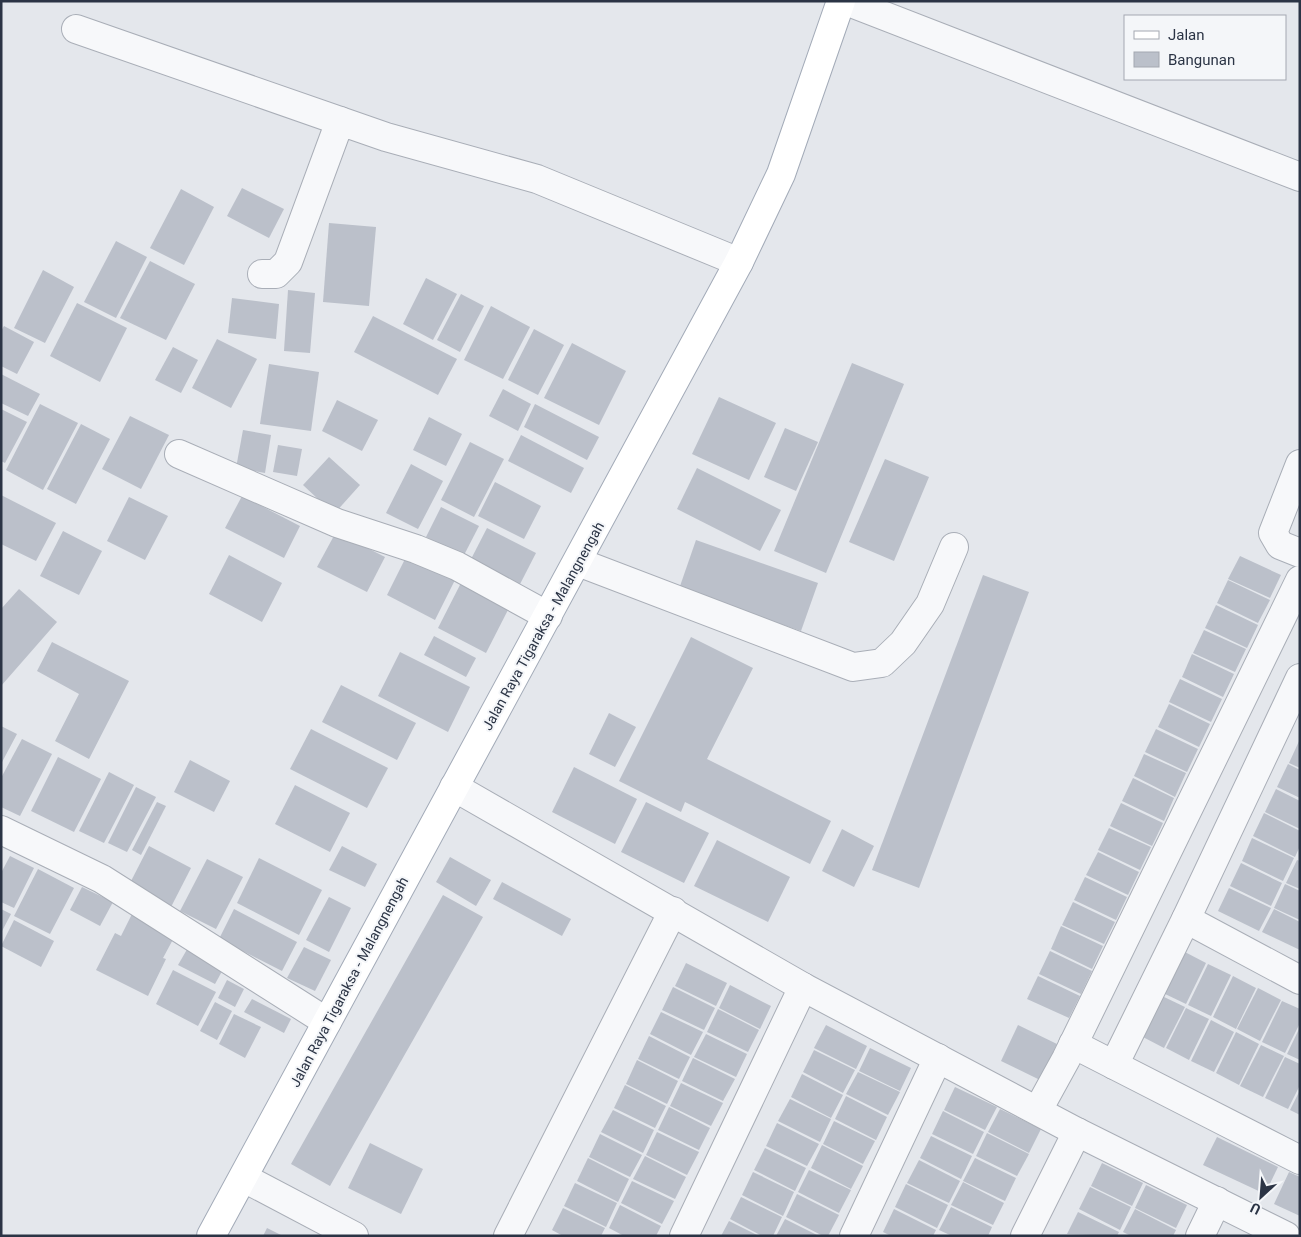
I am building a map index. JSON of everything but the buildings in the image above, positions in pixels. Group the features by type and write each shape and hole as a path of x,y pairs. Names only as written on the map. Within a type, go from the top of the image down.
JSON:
{"main road":[{"name":"Jalan Raya Tigaraksa - Malangnengah","path":"211,1236 739,262 781,174 841,1"}],"street":[{"path":"846,1 1300,177"},
{"path":"76,29 386,137 537,179 739,262"},
{"path":"262,274 276,274 288,262 340,121"},
{"path":"179,454 337,523 416,548 457,566 548,616"},
{"path":"1300,464 1273,532 1280,545 1300,553"},
{"path":"578,562 853,667 882,663 903,643 930,604 954,547"},
{"path":"1038,1110 1073,1044 1300,580"},
{"path":"1114,1065 1186,920 1300,678"},
{"path":"454,787 803,987 1077,1132 1286,1236"},
{"path":"1,830 102,879 327,1022"},
{"path":"508,1236 673,911"},
{"path":"1186,920 1300,980"},
{"path":"684,1236 803,987"},
{"path":"1073,1044 1300,1160"},
{"path":"854,1236 938,1058"},
{"path":"1025,1236 1077,1132"},
{"path":"244,1178 354,1236"},
{"path":"1200,1236 1217,1201"}]}
